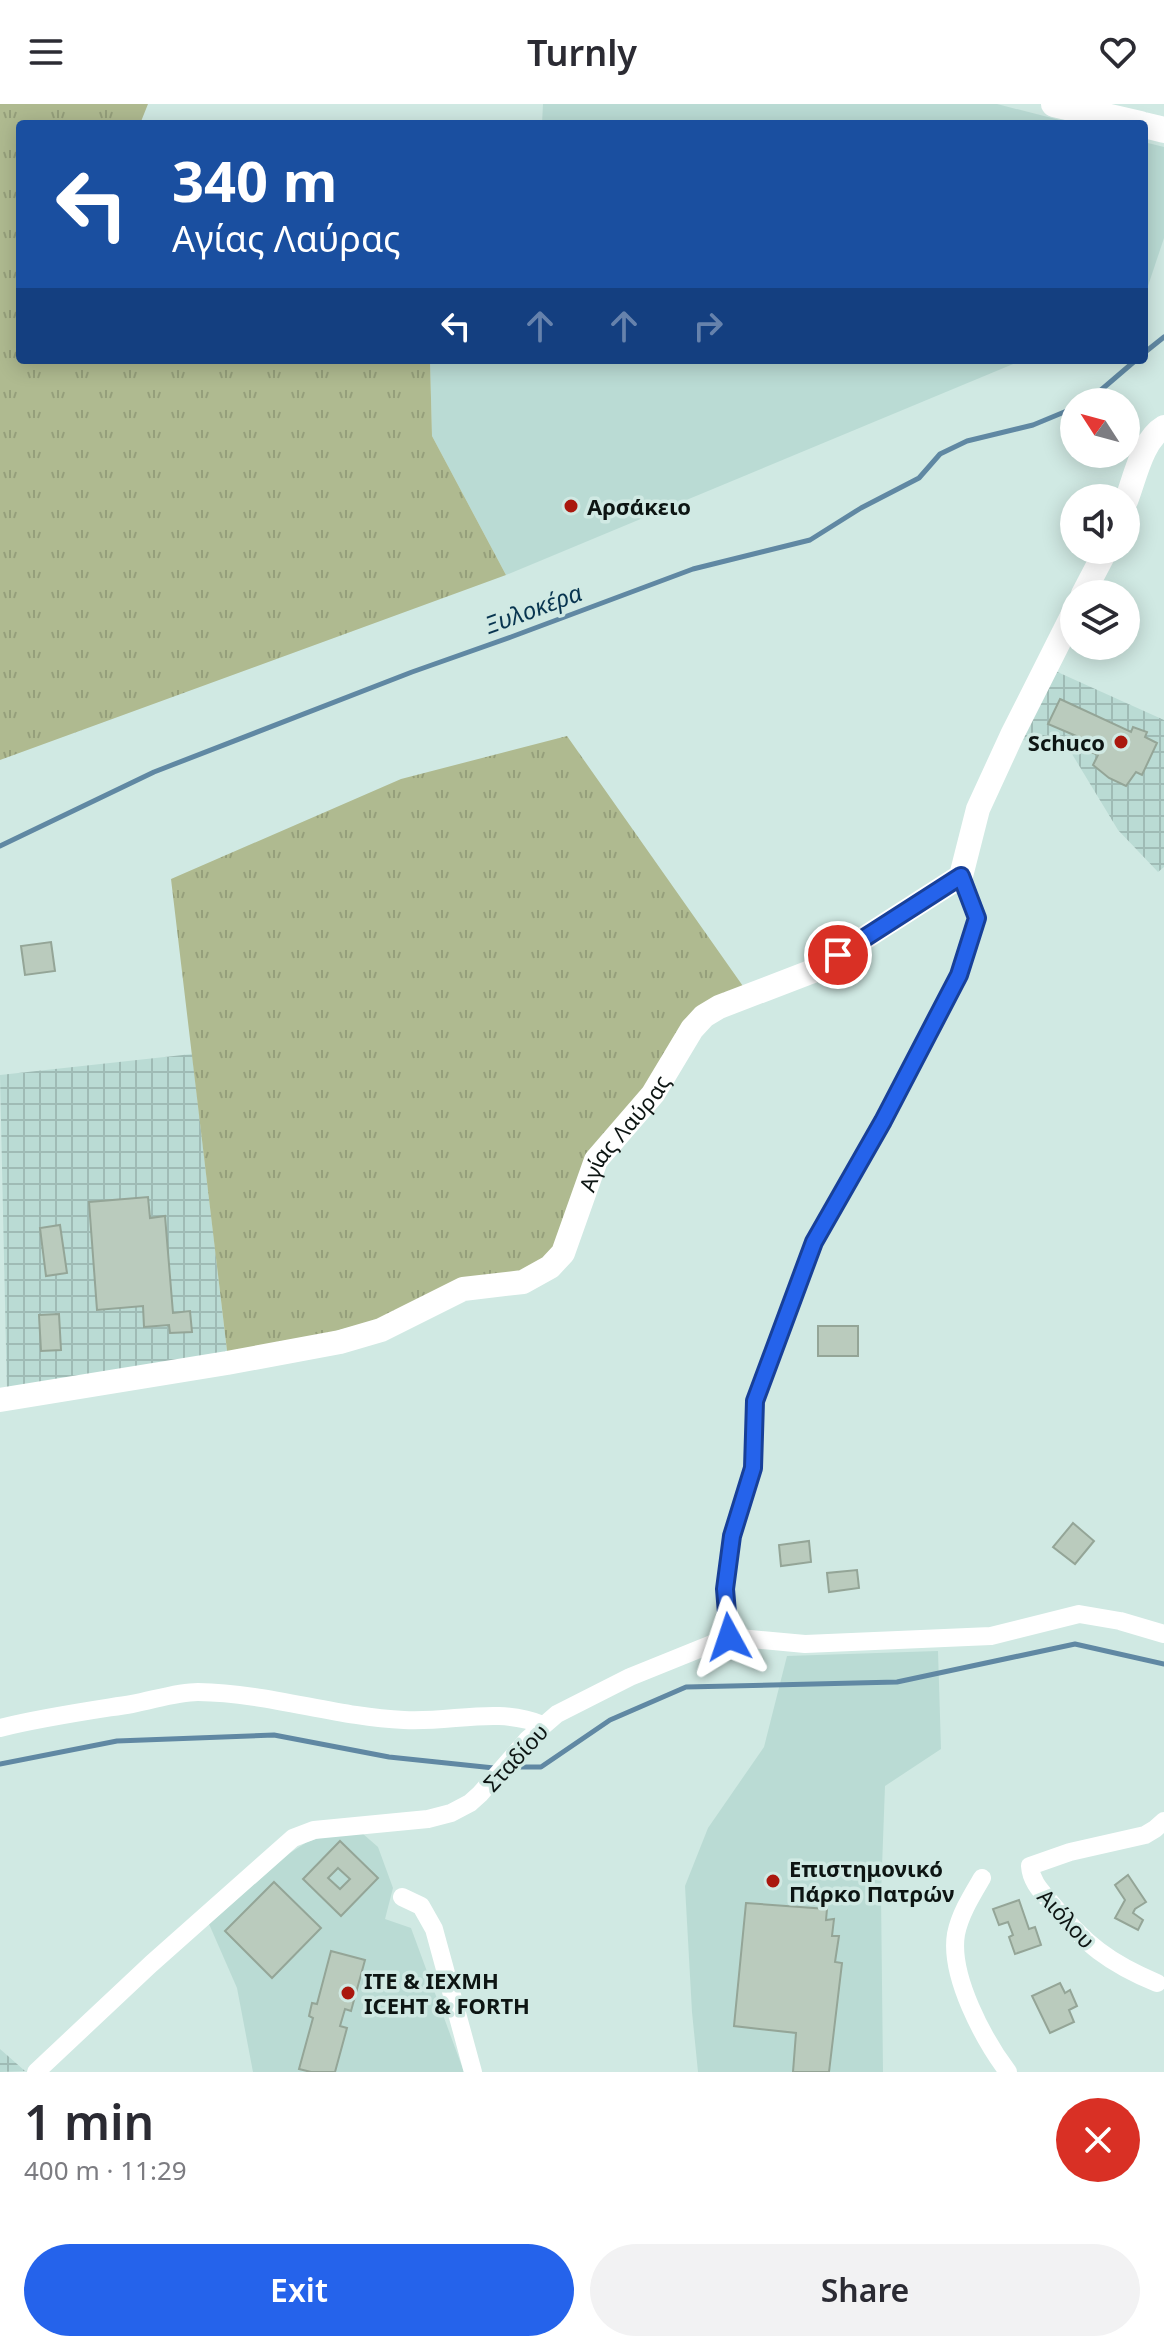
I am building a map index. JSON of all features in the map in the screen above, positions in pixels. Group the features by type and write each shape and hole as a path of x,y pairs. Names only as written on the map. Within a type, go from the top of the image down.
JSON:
{"main road":[{"path":"1054,104 1124,120"}],"street":[{"path":"1132,484 1144,452 1157,431 1164,427"},
{"path":"729,1637 725,1589 732,1536 753,1468 755,1401 814,1242 883,1121 959,975 977,918 961,876 978,809 1060,640"},
{"name":"Αγίας Λαύρας","path":"0,1400 340,1342 381,1330 463,1289 523,1282 550,1267 563,1253 596,1160 653,1094 692,1029 704,1016 719,1007 813,971 961,876"},
{"name":"Σταδίου","path":"36,2072 173,1944 293,1838 314,1830 441,1816 470,1803 528,1739 570,1706 630,1677 729,1637 805,1644 991,1636 1079,1614 1120,1621 1164,1634"},
{"path":"0,1728 44,1717 195,1692 261,1696 388,1719 438,1721 500,1715 543,1725"},
{"name":"Αιόλου","path":"1157,1983 1112,1961 1076,1933 1038,1888 1030,1866 1070,1852 1145,1835 1164,1821"},
{"path":"982,1878 960,1923 956,1947 960,1973 973,2013 1008,2072"},
{"path":"402,1897 421,1906 434,1929 473,2072"}],"shaded area":[{"path":"543,104 997,104 1059,120 542,120"},
{"path":"1148,143 1164,147 1164,238 1148,286"},
{"name":"Αρσάκειο","path":"430,364 1013,364 506,575 432,436"},
{"path":"1053,670 1164,720 1164,867 1158,872 1118,830 1072,754 1017,738"},
{"path":"192,1054 228,1359 7,1394 0,1075"},
{"path":"938,1651 941,1749 885,1786 881,1894 883,2072 698,2072 685,1886 708,1828 764,1747 787,1656"},
{"path":"362,1833 378,1847 393,1888 385,1919 411,1928 464,2072 253,2072 237,1988 209,1924 290,1853 307,1842"},
{"path":"0,2049 25,2071 0,2072"}],"green space":[{"path":"0,104 148,104 142,120 16,120 16,364 430,364 432,436 506,575 0,760"},
{"path":"567,736 745,989 697,1011 559,1244 525,1273 378,1320 228,1359 171,879 401,779"}],"building":[{"name":"Schuco","path":"1060,699 1131,732 1133,727 1147,732 1145,737 1157,743 1142,775 1136,772 1126,786 1109,778 1093,765 1098,755 1089,751 1088,741 1048,724"},
{"path":"51,942 55,971 25,975 21,946"},
{"path":"148,1197 150,1218 165,1216 173,1313 190,1311 192,1332 170,1333 169,1325 144,1327 143,1306 97,1310 89,1202"},
{"path":"60,1225 67,1273 46,1276 40,1228"},
{"path":"59,1314 61,1350 41,1351 39,1315"},
{"path":"818,1326 858,1326 858,1356 818,1356"},
{"path":"1073,1523 1094,1541 1075,1564 1053,1547"},
{"path":"809,1541 811,1562 781,1566 779,1545"},
{"path":"857,1570 859,1588 829,1592 827,1573"},
{"path":"340,1841 378,1878 341,1916 303,1879","holes":["338,1868 350,1879 340,1889 328,1878"]},
{"path":"1128,1875 1146,1902 1133,1913 1143,1920 1138,1930 1115,1918 1125,1900 1115,1885"},
{"path":"274,1882 321,1928 272,1978 225,1931"},
{"path":"1019,1900 1029,1929 1035,1927 1041,1945 1015,1954 1008,1922 999,1925 993,1909"},
{"name":"Επιστημονικό Πάρκο Πατρών","path":"746,1903 827,1909 826,1920 834,1919 832,1936 839,1936 835,1962 842,1963 829,2072 793,2072 796,2033 734,2026"},
{"path":"331,1951 365,1960 351,2011 345,2009 340,2026 347,2028 335,2072 311,2072 299,2069 313,2018 309,2016 312,2003 317,2004"},
{"path":"1060,1983 1065,1993 1070,1990 1077,2006 1069,2010 1074,2022 1050,2033 1032,1996"}],"waterway":[{"name":"Ξυλοκέρα","path":"1148,350 1164,337"},
{"name":"Ξυλοκέρα","path":"1103,388 1131,364"},
{"name":"Ξυλοκέρα","path":"0,846 154,772 412,672 693,569 810,540 861,508 919,478 940,454 967,441 1033,425 1060,414"},
{"path":"512,1767 541,1767 610,1720 686,1687 897,1682 1075,1644 1164,1664"},
{"path":"0,1764 117,1741 274,1735 389,1757 494,1768"}],"place":[{"name":"Αρσάκειο","path":"571,506"},
{"name":"Schuco","path":"1121,742"},
{"name":"Επιστημονικό Πάρκο Πατρών","path":"773,1881"},
{"name":"ΙΤΕ & ΙΕΧΜΗ ICEHT & FORTH","path":"348,1993"}],"route":[{"path":"729,1637 725,1589 732,1536 753,1468 755,1401 814,1242 883,1121 959,975 977,918 961,876 838,955"}]}
